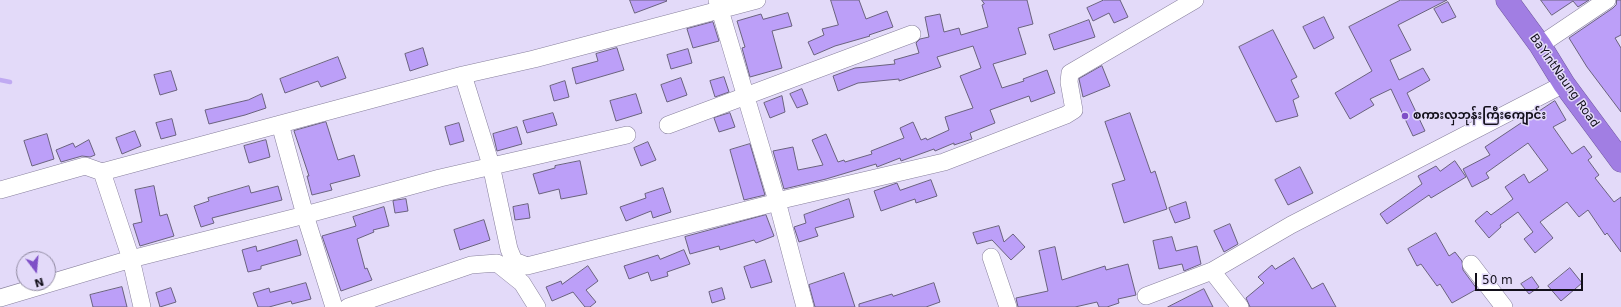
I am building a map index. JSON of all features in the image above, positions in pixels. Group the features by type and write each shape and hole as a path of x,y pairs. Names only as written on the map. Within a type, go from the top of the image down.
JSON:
{"highway":[{"name":"BaYintNaung Road","path":"1507,0 1540,45 1564,84 1621,161"}],"street":[{"path":"0,190 86,166 102,172 463,75 534,59 718,5 757,0"},
{"path":"463,75 490,166 509,249 514,261 527,266 763,206 777,201 944,162 1066,115 1074,110 1069,82 1070,73 1195,0"},
{"path":"1540,45 1607,0"},
{"path":"718,5 777,201 805,307"},
{"path":"668,125 912,34"},
{"path":"1146,296 1212,271 1291,224 1564,84"},
{"path":"280,124 305,215 334,307"},
{"path":"0,298 131,259 490,166 627,135"},
{"path":"102,172 131,259 142,307"},
{"path":"991,257 1008,307"},
{"path":"348,307 471,265 497,263 522,283 537,307"},
{"path":"1471,264 1504,307"},
{"path":"1212,271 1240,307"}],"building":[{"path":"630,0 666,0 667,1 635,13"},
{"path":"831,0 859,0 866,19 887,11 893,27 869,35 870,36 835,46 814,55 808,42 824,35 822,29 838,25"},
{"path":"982,0 1027,0 1033,24 1018,28 1026,54 993,64 1002,88 1024,81 1023,79 1047,70 1055,93 1031,102 1029,96 990,110 995,123 970,133 972,139 954,145 954,143 935,151 934,149 901,161 900,158 877,167 876,164 826,179 784,189 773,151 793,147 798,170 823,165 812,140 826,134 838,162 844,160 845,162 872,154 871,151 904,138 900,128 913,122 921,140 926,138 927,140 949,130 945,117 973,108 960,76 981,68 973,46 937,57 941,67 899,81 899,79 858,83 838,91 833,76 855,68 895,64 894,60 919,53 916,43 920,39 929,37 925,17 940,14 944,32 959,28 961,35 988,27"},
{"path":"1104,0 1120,0 1128,17 1114,23 1109,13 1093,21 1087,8"},
{"path":"1401,0 1447,0 1398,25 1411,50 1390,60 1399,80 1423,68 1430,80 1407,93 1425,131 1413,136 1391,89 1370,99 1374,105 1350,119 1335,93 1372,71 1349,27"},
{"path":"1541,0 1589,0 1578,7 1573,1 1552,15"},
{"path":"1617,0 1621,0 1621,35 1615,38 1621,48 1621,112 1587,67 1569,38 1613,8 1616,5"},
{"path":"1448,2 1456,17 1442,23 1434,9"},
{"path":"788,13 792,26 772,31 782,68 750,77 742,48 745,47 737,21 761,14 763,19"},
{"path":"1324,17 1334,38 1314,49 1303,27"},
{"path":"1089,20 1095,37 1054,50 1049,35"},
{"path":"713,22 719,41 693,48 687,29"},
{"path":"1273,30 1297,77 1291,80 1299,97 1293,100 1298,116 1276,122 1239,47"},
{"path":"423,48 428,65 410,71 405,54"},
{"path":"617,48 624,70 576,84 572,68 598,61 596,54"},
{"path":"688,49 692,63 671,69 667,55"},
{"path":"338,57 346,78 321,87 318,81 285,93 280,79"},
{"path":"1102,66 1110,86 1083,97 1079,79"},
{"path":"171,71 177,90 160,95 154,75"},
{"path":"724,77 729,92 715,97 710,81"},
{"path":"681,78 687,95 667,102 661,85"},
{"path":"565,81 569,97 554,101 550,86"},
{"path":"802,89 808,104 797,108 790,94"},
{"path":"262,94 266,108 209,124 205,110 248,100"},
{"path":"636,94 642,113 616,121 610,101"},
{"path":"782,96 785,112 770,118 764,103"},
{"path":"1555,101 1566,120 1553,127 1572,154 1584,146 1592,157 1588,160 1599,175 1595,178 1614,202 1621,197 1621,252 1607,233 1605,235 1588,210 1579,217 1567,202 1540,222 1553,238 1535,253 1524,239 1533,232 1518,212 1500,225 1501,227 1489,238 1475,221 1487,211 1491,215 1513,199 1505,187 1524,174 1529,183 1548,170 1528,143 1486,173 1489,178 1472,187 1463,169 1490,155 1485,147"},
{"path":"553,113 557,125 527,133 523,121"},
{"path":"730,113 735,127 719,132 714,118"},
{"path":"1130,113 1151,173 1155,171 1167,209 1124,223 1112,184 1125,180 1105,122"},
{"path":"172,119 176,135 161,139 156,123"},
{"path":"326,122 338,160 354,155 360,176 330,184 332,190 312,195 307,176 309,176 294,131"},
{"path":"459,123 464,141 450,145 445,127"},
{"path":"517,127 522,144 497,151 493,134"},
{"path":"135,131 141,146 122,154 116,138"},
{"path":"47,134 54,159 32,166 24,141"},
{"path":"89,140 95,155 90,157 82,156 61,162 56,150 73,143 75,147"},
{"path":"266,140 270,157 249,163 244,146"},
{"path":"648,142 656,160 641,166 634,148"},
{"path":"750,144 765,195 744,200 730,150"},
{"path":"580,161 587,194 561,199 559,189 539,194 533,174 555,168 555,166"},
{"path":"1455,161 1466,177 1431,198 1429,195 1387,224 1380,214 1422,184 1418,176 1436,166 1440,171"},
{"path":"1300,167 1313,193 1288,205 1275,180"},
{"path":"931,180 937,196 916,203 915,199 881,211 874,191 897,183 900,190"},
{"path":"154,186 160,216 167,214 174,236 140,246 133,224 142,222 135,190"},
{"path":"249,186 251,193 278,186 282,200 212,218 214,223 201,227 194,206 209,201 208,198"},
{"path":"663,188 671,212 653,218 651,211 626,221 620,207 646,198 645,194"},
{"path":"406,199 408,211 395,213 393,201"},
{"path":"849,199 854,217 815,228 818,236 799,242 794,227 806,223 804,215"},
{"path":"1186,202 1190,218 1175,223 1169,208"},
{"path":"528,204 530,218 515,220 513,207"},
{"path":"384,207 389,226 373,230 374,232 357,239 365,269 367,268 372,280 341,291 322,236 356,226 353,217"},
{"path":"766,215 774,236 756,243 754,240 720,250 719,246 690,254 685,237"},
{"path":"484,220 490,240 460,250 454,230"},
{"path":"1230,224 1238,244 1224,252 1214,231"},
{"path":"999,226 1004,242 1013,234 1025,247 1011,260 992,240 977,244 973,233"},
{"path":"1436,233 1449,256 1455,252 1462,261 1463,270 1477,289 1452,303 1440,284 1437,286 1421,264 1417,266 1408,249"},
{"path":"1172,237 1176,251 1197,246 1201,264 1184,271 1182,264 1159,269 1153,241"},
{"path":"297,240 301,255 261,266 261,269 248,272 242,250 256,246 257,251"},
{"path":"1055,247 1062,280 1105,266 1106,270 1128,264 1136,295 1118,299 1119,303 1107,307 1099,307 1097,302 1075,307 1018,307 1016,298 1048,291 1039,251"},
{"path":"684,250 690,264 667,272 668,276 651,281 648,272 629,279 624,266 658,255 660,259"},
{"path":"1294,258 1312,289 1323,283 1336,307 1250,307 1246,298 1264,283 1258,277 1272,265 1275,269"},
{"path":"765,260 772,282 751,288 744,267"},
{"path":"588,266 598,281 586,290 596,302 590,307 585,307 573,292 552,301 546,287 561,281 562,284"},
{"path":"1570,268 1582,283 1561,301 1548,286"},
{"path":"844,273 855,307 815,307 809,285"},
{"path":"1532,277 1539,287 1529,294 1521,284"},
{"path":"306,283 311,299 292,304 291,301 269,307 258,307 253,293 269,288 270,292"},
{"path":"934,283 940,302 926,307 859,307 859,304 892,294 893,296"},
{"path":"122,287 127,307 93,307 90,295"},
{"path":"171,288 176,302 160,307 156,293"},
{"path":"722,288 725,299 712,303 709,292"},
{"path":"1204,289 1213,307 1168,307"}],"waterway":[{"path":"0,80 10,82"}],"place":[{"name":"စကားလှဘုန်းကြီးကျောင်း","path":"1405,116"}]}
